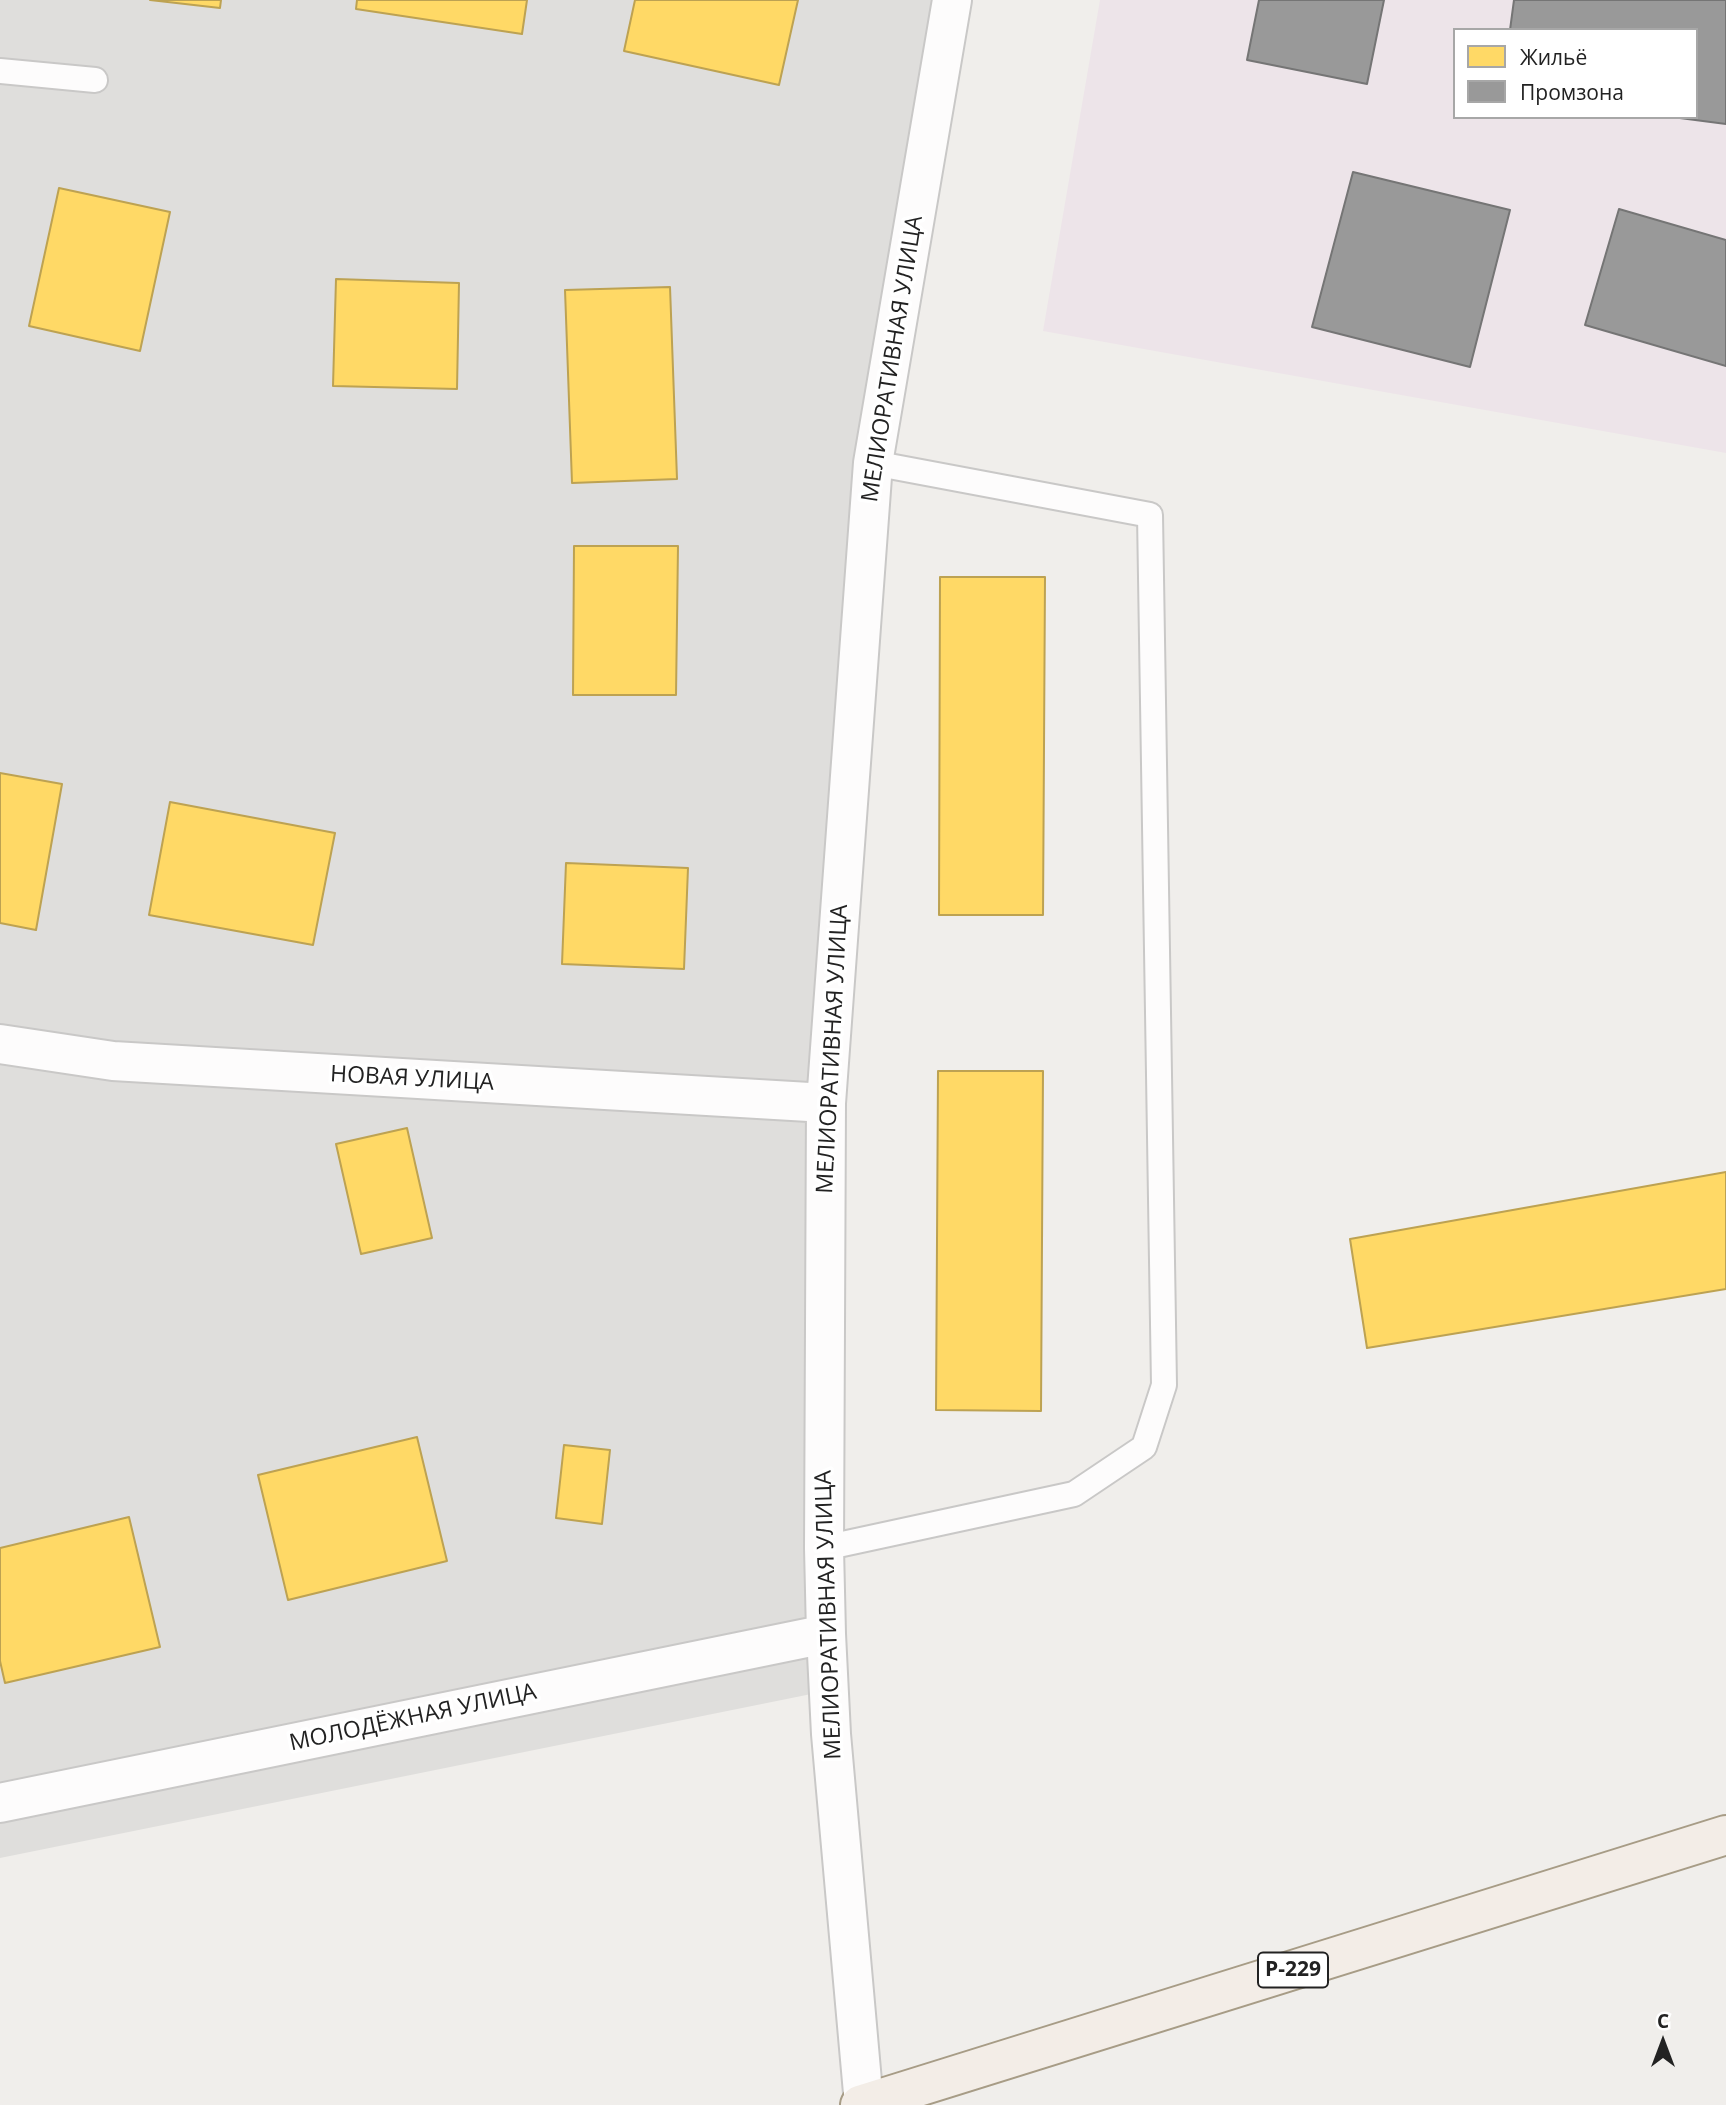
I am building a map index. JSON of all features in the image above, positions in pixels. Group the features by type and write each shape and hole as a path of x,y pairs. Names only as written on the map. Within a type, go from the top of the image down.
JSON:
{"main road":[{"name":"Р-229","path":"862,2105 1726,1835"}],"street":[{"name":"МЕЛИОРАТИВНАЯ УЛИЦА","path":"862,2105 831,1734 826,1634 826,1103 873,463 952,0"},
{"name":"НОВАЯ УЛИЦА","path":"0,1044 113,1061 826,1103"},
{"name":"МОЛОДЁЖНАЯ УЛИЦА","path":"0,1803 826,1634"}],"lane":[{"path":"0,71 94,80"},
{"path":"824,1548 1074,1494 1144,1447 1164,1385 1150,515 873,463"}],"shaded area":[{"path":"0,0 952,0 873,463 826,1103 841,1688 0,1858"},
{"path":"1100,0 1726,0 1726,453 1043,331"}],"building: Жильё":[{"path":"150,0 221,0 220,8"},
{"path":"357,0 527,0 522,34 356,9"},
{"path":"635,0 798,0 779,85 624,51"},
{"path":"59,188 170,212 140,351 29,326"},
{"path":"336,279 459,283 457,389 333,386"},
{"path":"670,287 677,479 572,483 565,290"},
{"path":"574,546 678,546 676,695 573,695"},
{"path":"940,577 1045,577 1043,915 939,915"},
{"path":"0,773 62,784 36,930 0,923"},
{"path":"170,802 335,833 313,945 149,915"},
{"path":"566,863 688,868 684,969 562,964"},
{"path":"938,1071 1043,1071 1041,1411 936,1410"},
{"path":"407,1128 432,1238 361,1254 336,1144"},
{"path":"1726,1172 1726,1289 1367,1348 1350,1239"},
{"path":"417,1437 447,1561 288,1600 258,1475"},
{"path":"564,1445 610,1450 602,1524 556,1518"},
{"path":"129,1517 160,1647 5,1683 0,1661 0,1548"}],"building: Промзона":[{"path":"1259,0 1384,0 1367,84 1247,60"},
{"path":"1514,0 1726,0 1726,124 1687,119 1698,119 1698,28 1510,28"},
{"path":"1353,172 1510,210 1470,367 1312,327"},
{"path":"1619,209 1726,240 1726,366 1585,325"}]}
